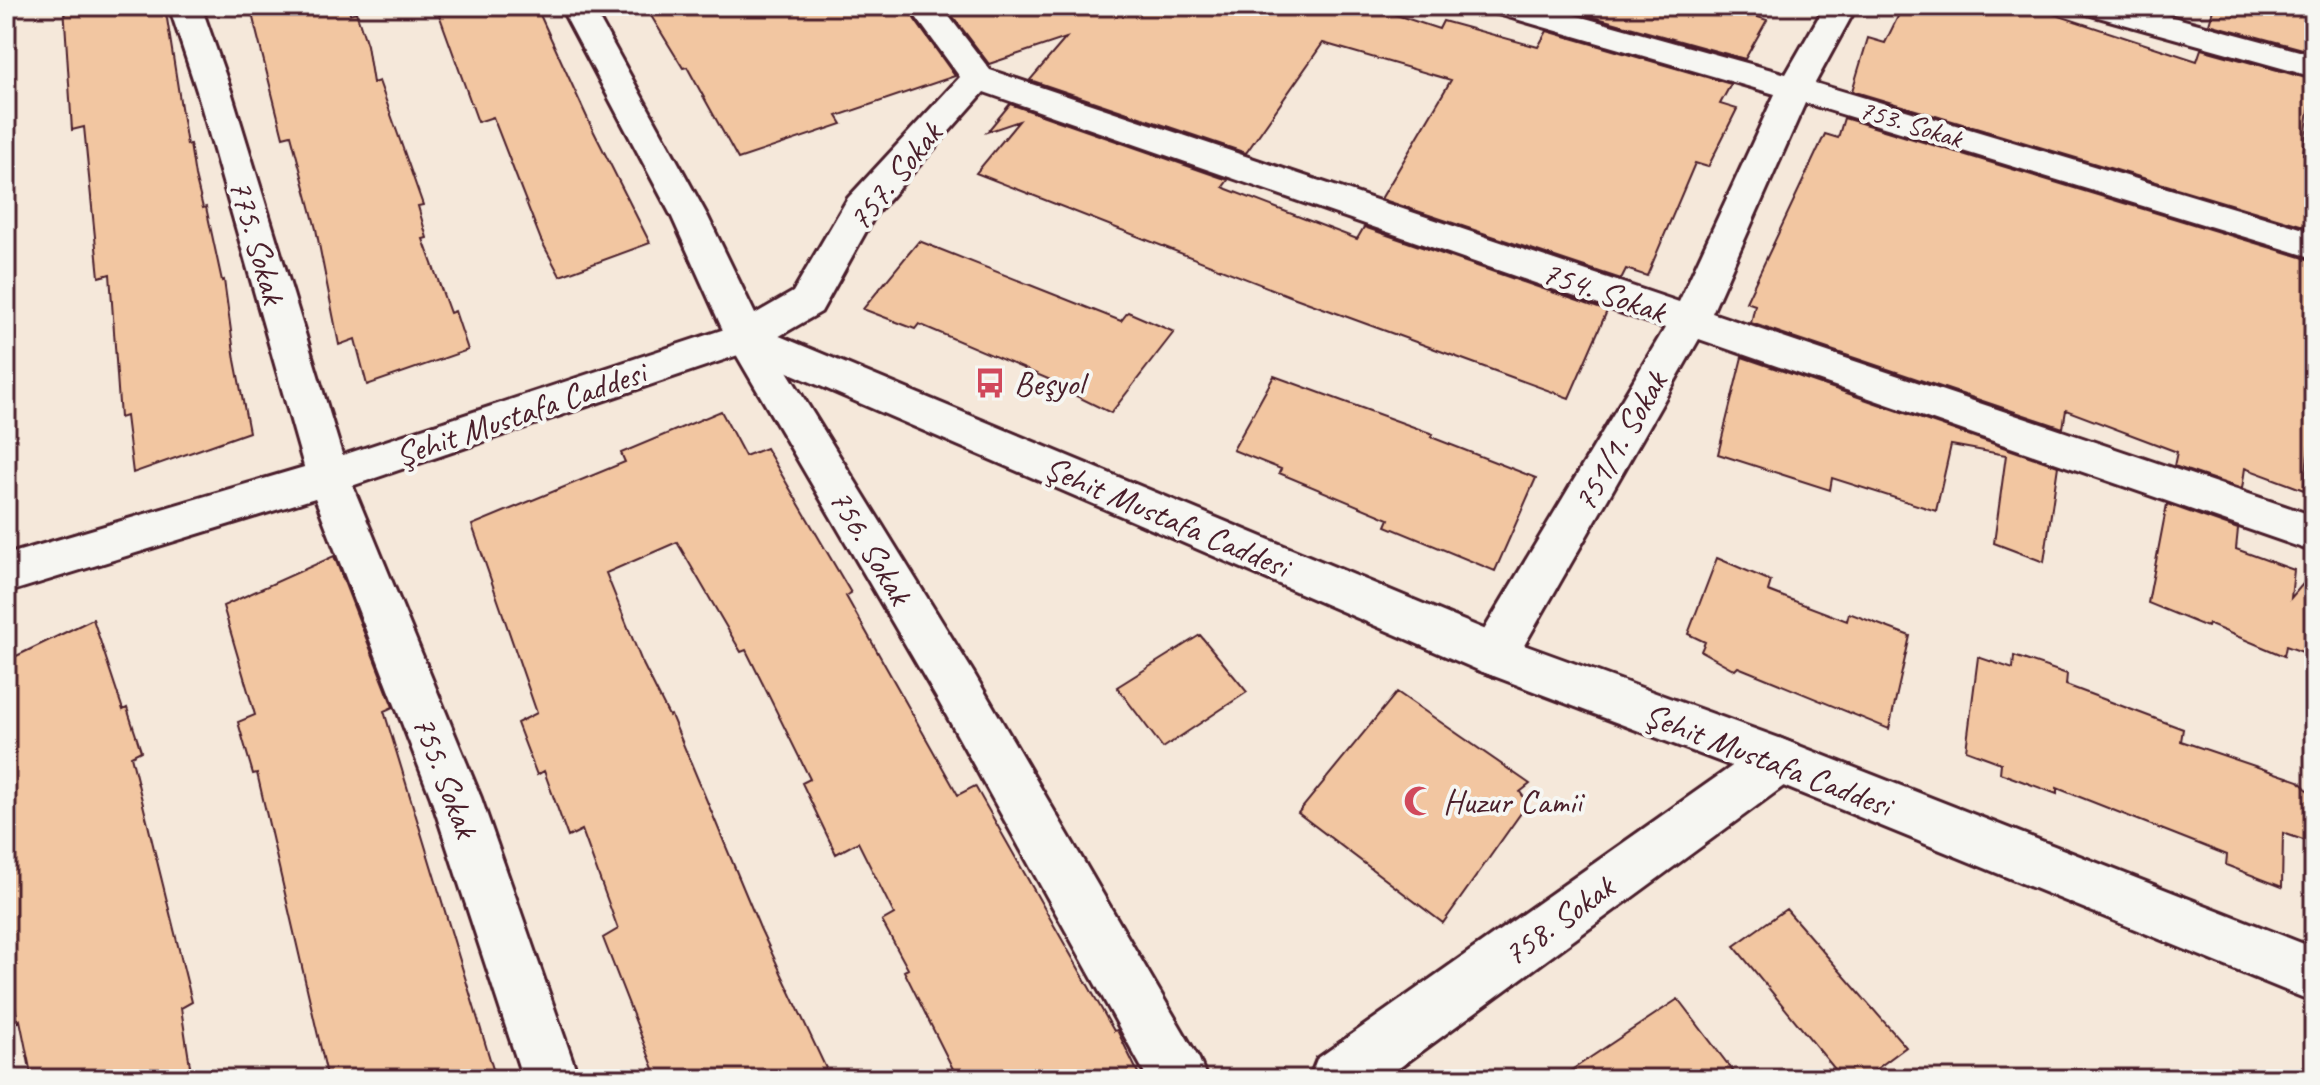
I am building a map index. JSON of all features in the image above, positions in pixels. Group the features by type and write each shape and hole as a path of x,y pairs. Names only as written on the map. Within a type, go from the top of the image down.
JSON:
{"street":[{"name":"775. Sokak","path":"185,6 214,91 328,477"},
{"name":"756. Sokak","path":"576,6 690,217 746,337 956,687 1179,1079"},
{"path":"924,6 978,78"},
{"name":"753. Sokak","path":"1506,6 1795,88 2314,245"},
{"name":"751/1. Sokak","path":"1494,655 1690,320 1795,88 1841,6"},
{"path":"2095,6 2314,66"},
{"name":"757. Sokak","path":"746,337 807,302 861,207 978,78"},
{"name":"754. Sokak","path":"978,78 2314,534"},
{"name":"Şehit Mustafa Caddesi","path":"6,574 328,477 746,337 1494,655 1779,761 2314,975"},
{"name":"755. Sokak","path":"328,477 456,798 551,1079"},
{"name":"758. Sokak","path":"1337,1079 1779,761"}],"building":[{"path":"64,6 165,6 187,145 190,144 203,208 206,207 224,280 249,432 133,473 126,416 120,418 110,274 99,277 84,127 72,130"},
{"path":"250,6 348,6 350,14 356,12 367,45 373,83 379,81 423,205 418,206 427,238 423,239 450,313 455,311 468,350 367,385 355,339 339,345 316,229 291,135 283,137"},
{"path":"436,6 536,6 591,126 650,243 560,276 541,240 493,117 478,122"},
{"path":"645,6 905,6 955,76 837,116 842,124 738,159 687,67 683,68"},
{"path":"945,6 1369,6 1439,29 1443,21 1538,47 1547,31 1731,84 1720,104 1737,109 1708,167 1695,163 1647,276 1626,269 1621,279 1381,199 1451,80 1323,43 1246,153 1030,80 1066,38 989,64"},
{"path":"1562,6 1725,6 1767,20 1745,59"},
{"path":"1903,6 2029,6 2197,61 2201,49 2313,80 2303,154 2314,157 2314,229 1852,91 1868,38 1885,43"},
{"path":"2214,6 2314,6 2314,52 2209,24"},
{"path":"1010,104 1228,180 1223,187 1357,239 1364,227 1607,311 1569,398 1290,296 976,173 1019,121 987,132"},
{"path":"1844,118 2314,261 2314,399 2304,490 2245,468 2242,489 2174,466 2177,452 2066,410 2063,428 1751,323 1755,305 1746,302 1825,134 1838,138"},
{"path":"919,241 1121,321 1128,312 1174,332 1111,413 1064,390 1067,387 919,324 915,329 863,309"},
{"path":"1742,357 2058,466 2044,562 1994,543 2006,455 1951,445 1936,511 1832,478 1830,490 1718,454"},
{"path":"1274,376 1433,434 1431,437 1536,478 1495,571 1386,526 1389,519 1279,473 1281,469 1233,450"},
{"path":"721,411 745,456 766,448 851,593 846,596 958,795 975,786 1114,1031 1117,1030 1141,1079 958,1079 904,971 908,969 882,921 894,914 858,842 836,854 802,783 810,779 746,650 741,652 677,542 606,573 642,662 671,715 760,928 831,1079 658,1079 603,938 618,929 582,830 568,837 544,771 537,775 517,723 537,713 472,525 625,462 621,453"},
{"path":"2167,504 2238,529 2236,549 2294,570 2291,598 2314,571 2314,656 2286,646 2284,656 2148,603"},
{"path":"334,556 393,707 384,711 496,1079 328,1079 257,773 253,774 238,722 255,715 223,606"},
{"path":"1717,558 1771,581 1768,591 1847,621 1849,613 1910,636 1889,729 1738,667 1735,670 1701,651 1705,642 1688,634"},
{"path":"93,619 123,710 127,708 141,751 131,756 192,1002 181,1008 192,1079 32,1079 20,1020 18,1022 6,960 6,661"},
{"path":"1200,635 1247,692 1163,748 1117,687"},
{"path":"2014,656 2067,674 2066,685 2183,729 2181,741 2299,781 2312,795 2312,843 2283,833 2282,887 2226,865 2227,855 2057,788 2057,794 2000,773 2001,763 1966,750 1978,657 2013,669"},
{"name":"Huzur Camii","path":"1397,692 1530,784 1520,792 1528,803 1443,923 1298,813"},
{"path":"1786,909 1906,1047 1863,1079 1843,1079 1734,946"},
{"path":"1678,999 1739,1079 1558,1079"}],"place":[{"name":"Beşyol","path":"990,383"},
{"name":"Huzur Camii","path":"1419,801"}]}
